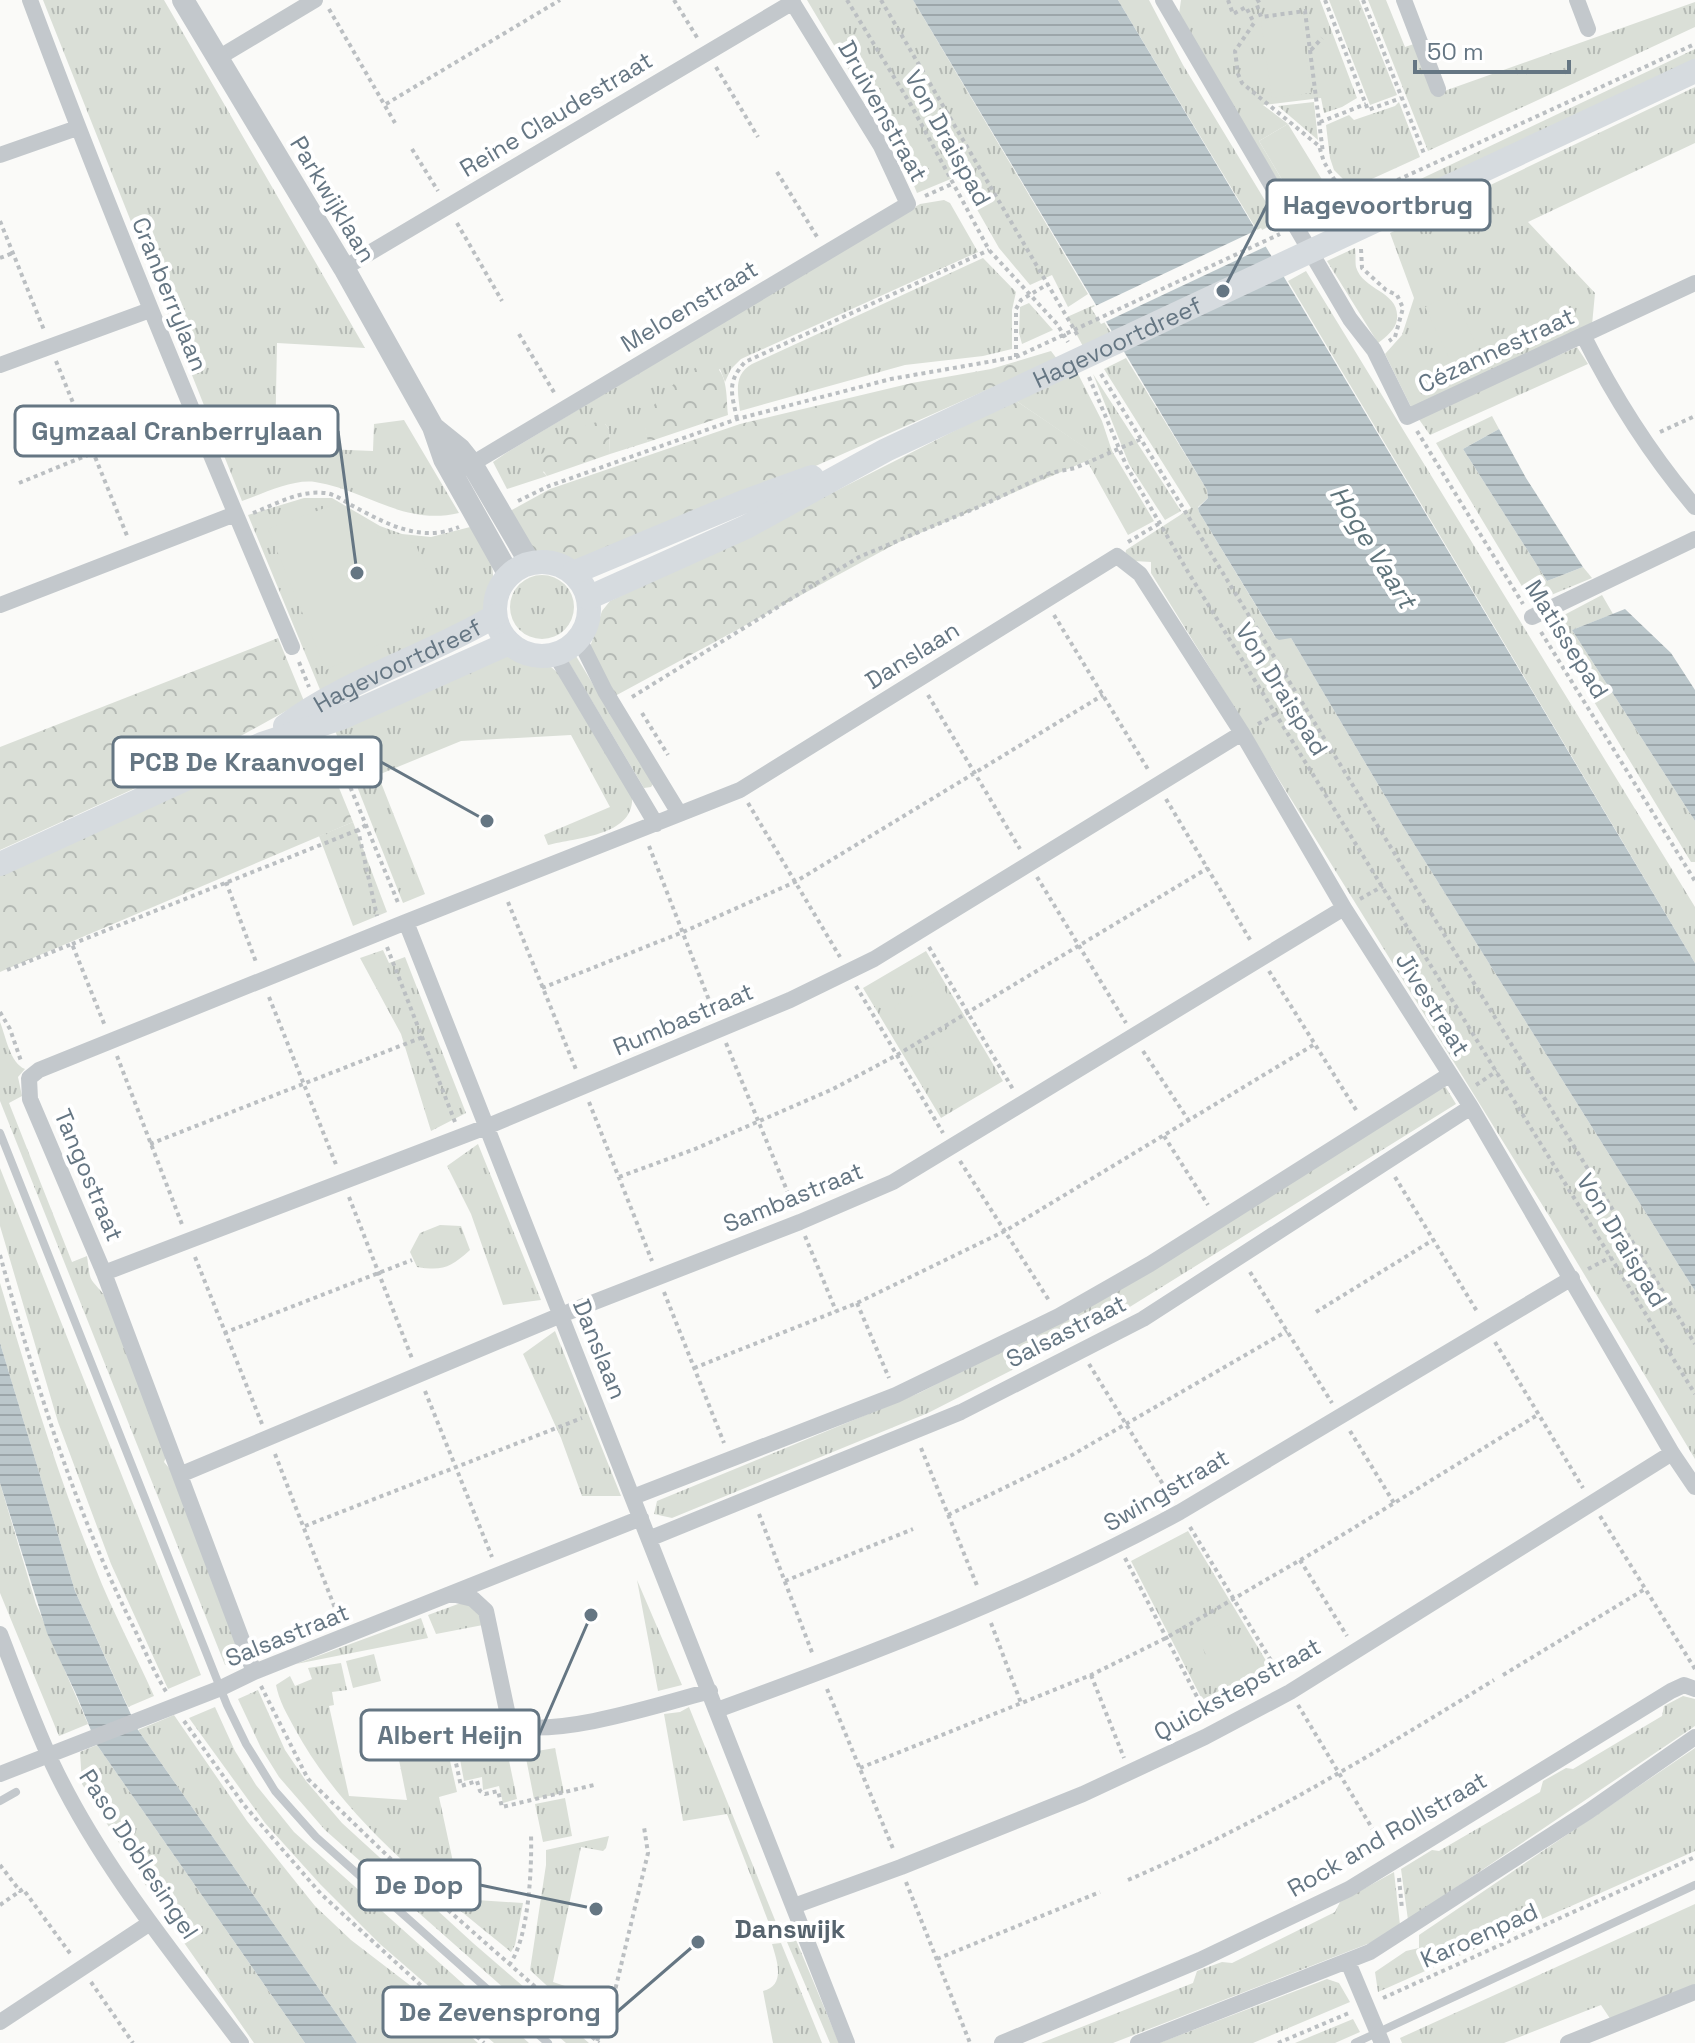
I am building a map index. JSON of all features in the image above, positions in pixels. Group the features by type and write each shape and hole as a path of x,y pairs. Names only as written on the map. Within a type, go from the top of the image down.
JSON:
{"main road":[{"name":"Hagevoortdreef","path":"588,598 746,527 886,450 1695,71"},
{"name":"Hagevoortdreef","path":"573,573 743,502 886,450"},
{"path":"545,562 560,565 573,573 583,584 588,598 588,619 579,639 555,654 539,656 523,652 509,643 500,631 495,616 495,601 500,587 520,569 545,562"},
{"name":"Hagevoortdreef","path":"336,707 495,616"},
{"name":"Hagevoortdreef","path":"0,864 336,707 509,643"}],"street":[{"name":"Cranberrylaan","path":"30,0 150,310 292,647"},
{"name":"Parkwijklaan","path":"183,0 344,268 433,427 460,449 462,469 477,519 520,569"},
{"path":"218,58 315,0"},
{"name":"Cézannestraat","path":"1163,0 1350,319 1374,350 1407,417 1695,283"},
{"path":"1404,0 1438,89"},
{"path":"1577,0 1588,29"},
{"name":"Druivenstraat","path":"792,1 881,146 908,204"},
{"name":"Reine Claudestraat","path":"344,268 792,1"},
{"path":"0,155 77,128"},
{"name":"Meloenstraat","path":"462,469 908,204"},
{"path":"0,365 150,310"},
{"path":"1583,335 1644,440 1695,507"},
{"name":"Parkwijklaan","path":"462,469 499,510 520,569"},
{"path":"0,605 235,514"},
{"path":"1532,617 1695,539"},
{"name":"Danslaan","path":"847,2043 651,1538 406,922 740,790 1117,556"},
{"name":"Jivestraat","path":"1117,556 1140,574 1242,733 1344,908 1466,1100 1672,1453 1695,1487"},
{"path":"579,639 605,691 679,813"},
{"path":"555,654 649,827"},
{"name":"Rumbastraat","path":"104,1273 461,1137 790,1000 919,932 1242,733"},
{"name":"Sambastraat","path":"182,1474 561,1315 800,1222 893,1182 1344,908"},
{"path":"29,1078 39,1070 406,922"},
{"name":"Salsastraat","path":"633,1497 896,1395 1059,1316 1219,1221 1449,1075"},
{"name":"Tangostraat","path":"29,1078 30,1099 104,1273 254,1672"},
{"name":"Salsastraat","path":"651,1538 961,1412 1143,1319 1386,1162 1466,1100"},
{"name":"Swingstraat","path":"717,1710 820,1673 1119,1546 1572,1278"},
{"name":"Quickstepstraat","path":"794,1906 901,1867 1130,1773 1215,1732 1290,1692 1672,1453"},
{"name":"Salsastraat","path":"49,1755 641,1518"},
{"path":"480,1583 510,1725 522,1728 582,1722 710,1691"},
{"path":"452,1594 473,1599 486,1611"},
{"name":"Paso Doblesingel","path":"0,1634 49,1755 93,1837 150,1923 241,2043"},
{"name":"Rock and Rollstraat","path":"1002,2043 1200,1960 1322,1903 1393,1863 1671,1691 1684,1685 1695,1689"},
{"path":"1138,2043 1370,1952 1589,1811 1695,1737"},
{"path":"0,1774 49,1755"},
{"path":"0,2022 150,1923"},
{"path":"1348,1962 1380,2038"},
{"path":"1568,2043 1695,1992"}],"lane":[{"path":"0,1133 221,1688 258,1766 275,1791 316,1837 548,2043"},
{"path":"0,1801 16,1792"},
{"path":"1355,2043 1380,2038 1695,1885"}],"path":[{"path":"324,0 395,123"},
{"path":"386,104 560,0"},
{"name":"Von Draispad","path":"847,0 911,105 989,250 1057,324 1070,346"},
{"name":"Von Draispad","path":"881,0 1081,341"},
{"path":"1228,0 1233,14 1246,7 1254,23 1235,51 1242,83 1319,146 1334,179 1358,203"},
{"path":"1260,0 1256,2 1261,17 1305,11 1324,162"},
{"path":"1325,0 1368,110 1401,97"},
{"path":"1363,0 1425,156"},
{"path":"1311,50 1322,38"},
{"path":"1310,220 1695,44"},
{"path":"1320,122 1366,104"},
{"path":"412,149 502,301"},
{"path":"777,172 826,252"},
{"path":"908,204 952,184"},
{"path":"0,221 134,554"},
{"path":"499,510 549,486 737,419 891,379 1016,357 1282,233"},
{"path":"1362,243 1362,268 1386,290 1397,295 1403,308 1395,337 1374,350"},
{"path":"737,419 731,383 736,371 745,362 989,250"},
{"path":"0,258 13,253"},
{"path":"1016,357 1016,309 1021,300 1048,284"},
{"path":"519,334 564,408"},
{"name":"Von Draispad","path":"1096,365 1695,1344"},
{"name":"Von Draispad","path":"1084,368 1126,465 1188,572 1695,1394"},
{"path":"1644,440 1695,416"},
{"name":"Matissepad","path":"1407,417 1427,442 1695,881"},
{"path":"668,755 632,697 859,557 981,506 1050,473 1075,468 1141,439"},
{"path":"19,483 93,453"},
{"path":"235,514 248,515 298,495 314,492 331,494 385,523 410,532 448,532 477,519"},
{"path":"1117,556 1123,545 1160,523"},
{"path":"1045,601 1261,959 1368,1128"},
{"path":"919,679 1079,947 1189,1121"},
{"path":"542,988 683,932 795,882 1103,695"},
{"path":"350,786 406,922"},
{"path":"7,970 366,825"},
{"path":"649,827 683,932 720,1029 836,1311"},
{"path":"358,830 381,933 461,1137"},
{"path":"619,1177 833,1089 1079,947 1208,868"},
{"path":"226,882 302,1084 499,1575"},
{"path":"501,885 731,1459"},
{"path":"1344,908 1383,886"},
{"path":"919,932 1022,1104"},
{"path":"72,944 346,1636"},
{"path":"0,1012 29,1078"},
{"path":"150,1144 423,1037"},
{"path":"694,1368 857,1303 1005,1231 1315,1044"},
{"path":"1466,1100 1497,1071"},
{"path":"1164,1136 1219,1221"},
{"path":"1386,1162 1695,1669"},
{"path":"1316,1312 1433,1240"},
{"path":"1241,1256 1394,1503"},
{"path":"1572,1278 1611,1257"},
{"path":"224,1333 412,1260"},
{"path":"857,1303 896,1395"},
{"path":"948,1515 1099,1440 1287,1331"},
{"path":"305,1526 599,1412"},
{"path":"860,1768 1091,1675 1166,1638 1539,1414"},
{"path":"914,1431 1021,1703"},
{"path":"752,1497 970,2043"},
{"path":"785,1581 913,1529"},
{"path":"1119,1546 1215,1732"},
{"path":"1300,1560 1356,1651"},
{"path":"1503,1675 1645,1589"},
{"path":"254,1672 308,1779 397,1865 598,2042 612,2003 648,1853 644,1827"},
{"path":"1091,1675 1130,1773"},
{"path":"1128,1880 1262,1818 1494,1680"},
{"path":"451,1740 461,1786 477,1781 480,1791 485,1794 498,1791 502,1807 594,1785"},
{"path":"509,1965 519,1947 532,1875 531,1834"},
{"name":"Karoenpad","path":"1278,2043 1695,1857"},
{"path":"0,1865 20,1891"},
{"name":"Rock and Rollstraat","path":"1398,1872 1403,1914"},
{"path":"0,1905 23,1889 133,2043"},
{"path":"937,1959 1100,1892"}],"green space":[{"path":"43,0 164,0 365,348 277,343 275,447 373,451 374,424 404,420 459,513 420,515 315,482 287,485 242,501"},
{"path":"807,0 913,0 1088,294 1068,307 1052,275 1030,285 999,248 958,176 917,193 906,166"},
{"path":"1118,0 1149,0 1183,65 1278,222 1258,232"},
{"path":"1181,0 1320,0 1357,98 1324,113 1321,98 1263,105 1288,124 1259,141 1299,208 1295,210 1179,14"},
{"path":"1329,0 1359,0 1397,95 1370,105"},
{"path":"1368,0 1386,0 1405,47 1414,44 1433,95 1695,2 1695,27 1428,151"},
{"path":"1300,15 1311,93 1272,98 1261,21"},
{"path":"1695,49 1695,66 1395,205 1389,194"},
{"path":"1695,87 1695,143 1528,222 1595,293 1592,325 1412,409 1385,354 1402,335 1414,298 1390,233"},
{"path":"1314,102 1318,140 1278,106"},
{"path":"1399,102 1420,157 1352,188 1334,170 1326,125 1349,115 1354,120"},
{"path":"1288,124 1329,191 1299,208 1259,141"},
{"path":"944,200 950,203 978,252 741,359 731,369 725,382 720,369 645,424 648,442 610,454 609,429 605,424 543,472 547,476 507,489 493,462 506,453 920,204"},
{"path":"1355,248 1356,267 1360,275 1393,302 1396,310 1395,326 1378,343 1327,261"},
{"path":"983,258 1016,292 1012,310 1012,349 983,356 905,365 740,411 739,379 752,364"},
{"path":"1306,271 1695,907 1695,963 1288,281"},
{"path":"1453,294 1485,364 1458,377 1425,307"},
{"path":"1029,303 1053,330 1022,344 1019,333 1020,307"},
{"path":"1094,305 1120,348 1091,361 1067,317"},
{"path":"1577,347 1588,364 1430,435 1418,418"},
{"path":"1051,351 1057,359 705,515 579,565 531,550 510,511 550,489 740,424 912,383 991,369"},
{"path":"1126,358 1207,490 1208,498 1198,507 1199,512 1275,637 1291,638 1404,828 1695,1291 1695,1459 1551,1219 1151,573 1151,562 1134,561 1125,556 1126,550 1191,508 1104,369"},
{"path":"707,363 723,376 728,415 648,442 645,423 653,406 690,371"},
{"path":"1075,368 1102,421 1112,451 1154,521 1128,535 1087,461 1097,456 1015,400"},
{"path":"1093,374 1181,511 1165,520 1129,464"},
{"path":"1015,400 1098,456 897,543 615,696 590,647 602,611 610,601"},
{"path":"1492,416 1499,429 1463,449 1547,581 1583,567 1592,578 1532,603 1436,443"},
{"path":"598,422 609,429 610,454 547,476 538,463 540,455 588,424"},
{"path":"304,498 332,498 380,526 402,534 431,537 474,526 493,569 482,615 321,692 248,515"},
{"path":"333,505 364,528 415,543 441,603 414,628 326,670 268,529"},
{"path":"536,575 548,575 565,584 572,595 572,619 565,630 548,639 536,639 524,634 515,625 510,613 510,601 515,589 524,580"},
{"path":"1602,595 1613,614 1572,630 1695,821 1695,862 1691,862 1547,624"},
{"path":"278,638 304,701 201,758 0,850 0,747"},
{"path":"506,653 551,667 558,673 632,795 631,809 615,827 548,845 544,835 610,807 571,735 461,741 378,775 425,894 403,903 334,728"},
{"path":"576,656 653,784 651,787 644,788 568,661"},
{"path":"317,734 353,822 0,972 0,872"},
{"path":"353,822 387,912 353,926 319,836"},
{"path":"383,950 389,963 405,957 466,1113 431,1131 401,1034 360,958"},
{"path":"926,951 1003,1081 941,1118 863,988"},
{"path":"938,979 959,1014 916,1040 894,1007"},
{"path":"0,1022 12,1055 25,1069 18,1077 22,1096 9,1103 72,1262 87,1256 91,1279 106,1297 166,1457 164,1462 175,1475 247,1655 225,1665 0,1101"},
{"path":"959,1022 971,1043 941,1060 928,1040"},
{"path":"1445,1086 1456,1104 1104,1323 928,1413 672,1518 654,1514 657,1501 919,1393 1093,1305"},
{"path":"478,1144 541,1300 503,1305 471,1214 447,1166"},
{"path":"0,1168 201,1675 168,1689 111,1564 58,1422 0,1226"},
{"path":"440,1225 461,1226 470,1250 446,1267 417,1267 410,1252 420,1233"},
{"path":"0,1283 81,1532 154,1696 128,1707 75,1591 0,1343"},
{"path":"555,1331 621,1496 582,1496 561,1438 523,1354"},
{"path":"0,1483 36,1604 88,1724 59,1736 0,1593"},
{"path":"1188,1531 1271,1669 1205,1705 1131,1561"},
{"path":"637,1580 682,1685 658,1691"},
{"path":"458,1604 472,1604 478,1609 483,1625 436,1634 428,1615"},
{"path":"421,1618 428,1638 296,1664"},
{"path":"1219,1624 1247,1676 1223,1689 1197,1637"},
{"path":"374,1654 381,1681 353,1688 346,1661"},
{"path":"341,1663 347,1690 332,1692 334,1705 329,1706 349,1796 407,1800 398,1755 446,1743 457,1792 439,1797 461,1899 523,1903 511,1952 421,1877 364,1823 315,1762 295,1729 276,1685 290,1676 295,1686 312,1679 308,1668"},
{"path":"258,1690 285,1750 306,1781 342,1823 473,1943 589,2043 566,2043 325,1830 279,1777 261,1748 238,1699"},
{"path":"1683,1696 1695,1699 1695,1726 1408,1920 1401,1869 1432,1850 1439,1851 1540,1792 1543,1781 1566,1768 1573,1769 1662,1716 1664,1706"},
{"path":"215,1707 235,1751 256,1785 294,1832 529,2043 494,2043 380,1944 320,1884 265,1823 189,1718"},
{"path":"689,1707 777,1925 770,1926 727,1814 683,1821 664,1714"},
{"path":"174,1715 247,1821 315,1906 351,1940 437,2006 478,2043 357,2043 138,1730"},
{"path":"502,1727 517,1799 503,1803 499,1786 483,1790 482,1777 464,1781 456,1738"},
{"path":"97,1745 305,2043 254,2043 171,1924 169,1905 153,1897 82,1784 80,1752"},
{"path":"555,1748 564,1793 534,1799 525,1753"},
{"path":"1695,1748 1695,1851 1378,1992 1375,1972 1406,1951 1419,1948 1419,1935"},
{"path":"565,1798 572,1836 543,1842 535,1804"},
{"path":"609,1836 603,1851 581,1847 553,1982 577,1990 573,2010 530,1970 546,1850"},
{"path":"1394,1872 1400,1925 1370,1943 1113,2043 1041,2043 1193,1983 1197,1971 1222,1962 1232,1963 1335,1912 1340,1902"},
{"path":"1695,1904 1695,1986 1611,2020 1601,2005 1504,2043 1402,2043 1400,2038"},
{"path":"796,1940 839,2043 830,2043 787,1942"},
{"path":"781,1943 822,2043 773,2043 763,1991 775,1984 778,1972 772,1944"},
{"path":"1327,1979 1339,1983 1350,2002 1253,2043 1159,2043"},
{"path":"1353,2019 1360,2032 1335,2043 1295,2043"}],"water":[{"name":"Hoge Vaart","path":"913,0 1118,0 1695,963 1695,1291 1404,828 1291,638 1276,638 1199,512 1198,508 1208,498 1207,490"},
{"path":"1499,429 1526,478 1583,567 1547,581 1463,449"},
{"path":"1625,609 1671,653 1695,690 1695,821 1572,630"},
{"path":"0,1343 75,1591 138,1730 357,2043 305,2043 97,1745 47,1633 0,1483"}],"pier":[{"path":"1261,228 1271,244 1101,324 1091,308"}],"place":[{"name":"Hagevoortbrug","path":"1223,291"},
{"name":"Gymzaal Cranberrylaan","path":"357,573"},
{"name":"PCB De Kraanvogel","path":"487,821"},
{"name":"Albert Heijn","path":"591,1615"},
{"name":"De Dop","path":"596,1909"},
{"name":"De Zevensprong","path":"698,1942"}],"district":[{"name":"Danswijk","path":"790,1929"}]}
